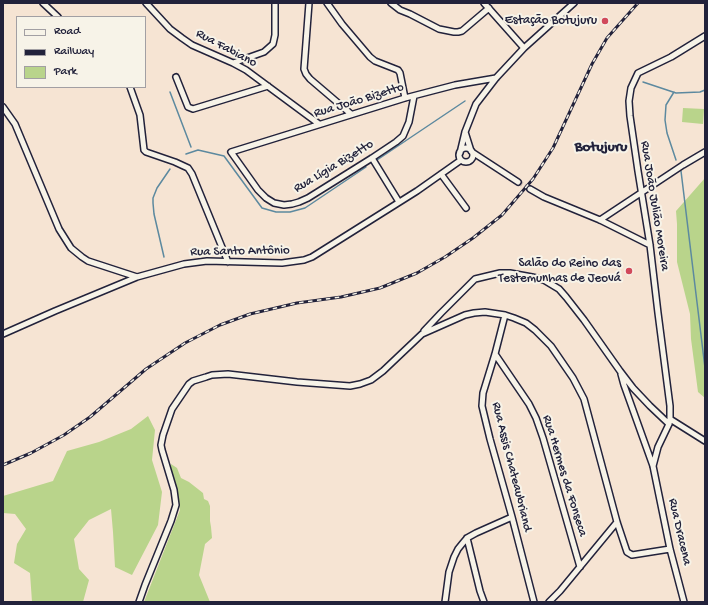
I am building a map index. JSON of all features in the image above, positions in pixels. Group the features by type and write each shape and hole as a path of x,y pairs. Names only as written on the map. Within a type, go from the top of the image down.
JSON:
{"street":[{"path":"43,3 57,16"},
{"name":"Rua Fabiano","path":"146,3 170,29 182,38 246,70 319,124"},
{"path":"233,63 264,52 273,44 275,35 275,3"},
{"path":"309,3 304,68 306,74 351,114"},
{"path":"327,3 342,24 370,57 375,61 398,70 404,98"},
{"path":"391,3 400,10 439,29 454,32 462,31 489,8"},
{"path":"484,3 524,48"},
{"path":"488,163 472,159 465,162 461,160 459,156 465,132 476,104 496,78 524,48 574,3"},
{"name":"Rua João Julião Moreira","path":"669,422 670,406 650,245 630,116 630,88 638,74 671,57 705,36"},
{"path":"176,77 188,107 193,109 268,86"},
{"name":"Rua João Bizetto","path":"231,152 404,98 455,85 496,78"},
{"path":"130,88 140,115 144,150 188,168 192,174 228,262"},
{"name":"Rua Lígia Bizetto","path":"231,152 258,190 266,198 274,203 284,205 292,204 308,198 372,158 403,136 409,122 414,96"},
{"path":"3,107 15,124 60,229 71,248 88,261 137,277"},
{"path":"465,132 472,151 472,159"},
{"path":"460,153 465,148 469,149 518,182"},
{"path":"600,220 705,152"},
{"path":"372,158 399,202"},
{"name":"Rua Santo Antônio","path":"3,334 137,277 184,264 195,262 282,263 304,260 312,257 417,191 461,160"},
{"path":"441,174 466,208"},
{"path":"530,189 544,197 600,220 650,245"},
{"path":"139,602 176,505 174,490 161,445 163,434 172,409 189,384 206,376 228,374 297,382 350,386 371,380 383,371 422,334 475,279 500,273 514,274 544,280 559,289 584,320 620,371 650,406 669,422 705,441"},
{"path":"422,334 465,315 486,312 505,315 520,321 535,330 559,356 584,399 617,522 627,552 632,554 670,549"},
{"name":"Rua Assis Chateaubriand","path":"505,315 483,393 482,406 534,602"},
{"name":"Rua Hermes da Fonseca","path":"495,354 529,404 536,418 580,567"},
{"name":"Rua Dracena","path":"620,371 653,466 670,549 684,602"},
{"name":"Rua Dracena","path":"653,466 658,447 669,422"},
{"path":"445,602 449,572 458,549 467,538 512,517"},
{"path":"549,602 560,591 617,522"},
{"path":"467,538 484,602"}],"green space":[{"path":"683,108 704,109 703,124 682,122"},
{"path":"705,178 705,398 698,392 691,339 690,314 677,262 676,211"},
{"path":"148,416 155,430 152,460 162,492 158,525 132,575 115,567 111,509 89,520 74,539 79,569 89,580 83,602 32,602 30,573 14,563 17,544 26,529 15,514 3,513 3,496 53,481 67,451 99,442 131,429"},
{"path":"171,464 177,468 181,478 189,482 203,493 204,499 208,501 210,506 212,538 205,544 199,575 210,602 144,602 180,510 176,486 170,470"}],"waterway":[{"path":"643,82 676,93 700,92 705,90"},
{"path":"170,92 191,147"},
{"path":"674,92 666,105 665,120 667,133 676,160"},
{"path":"377,160 465,101"},
{"path":"186,154 198,150 224,156 262,208 276,212 290,212 305,208 366,167"},
{"path":"164,257 154,214 153,198 157,188 170,169"},
{"path":"681,171 705,368"}],"tunnel":[{"path":"518,182 530,189"}],"railway":[{"path":"3,465 31,453 64,435 90,417 146,369 185,343 220,325 250,314 297,303 341,297 380,288 417,273 445,257 473,238 502,215 533,179 553,148 592,64 607,38 638,3"}],"place":[{"name":"Estação Botujuru","path":"605,21"},
{"name":"Salão do Reino das Testemunhas de Jeová","path":"629,271"}],"district":[{"name":"Botujuru","path":"601,148"}]}
